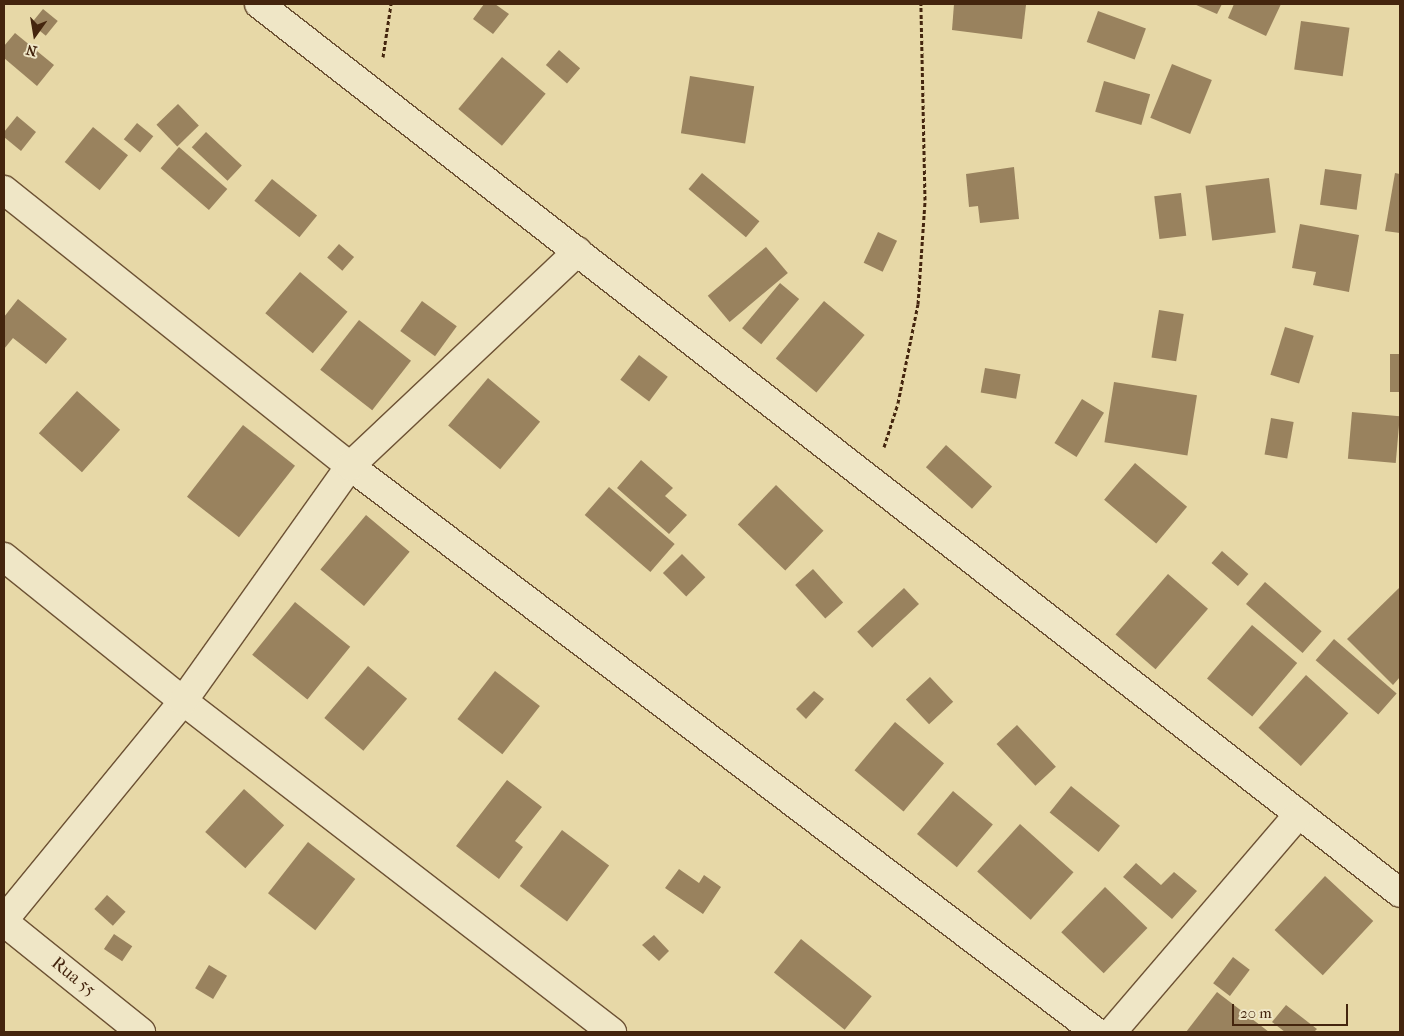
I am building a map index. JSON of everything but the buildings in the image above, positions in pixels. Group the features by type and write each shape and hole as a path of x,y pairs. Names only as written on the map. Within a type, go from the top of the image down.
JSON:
{"street":[{"path":"259,4 378,95 383,102 578,250 873,483 1400,893"},
{"path":"4,190 350,466 1096,1032"},
{"path":"4,921 183,701 350,466 578,250"},
{"path":"4,557 183,701 612,1032"},
{"path":"1112,1032 1299,814"},
{"name":"Rua 55","path":"4,921 141,1032"}],"path":[{"path":"378,95 391,4"},
{"path":"873,483 898,403 918,304 925,200 921,4"}]}
